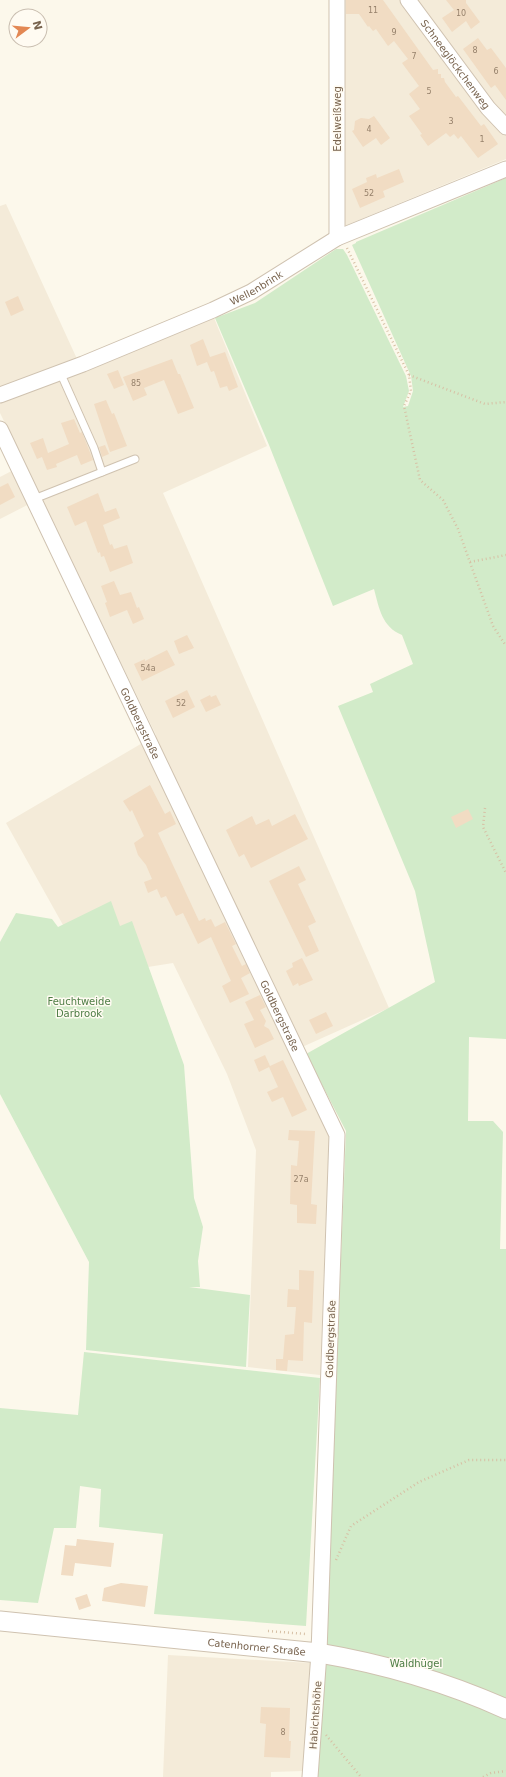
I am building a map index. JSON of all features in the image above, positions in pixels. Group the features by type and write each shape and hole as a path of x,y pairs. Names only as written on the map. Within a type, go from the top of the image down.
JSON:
{"street":[{"name":"Edelweißweg","path":"337,0 337,238"},
{"name":"Schneeglöckchenweg","path":"408,0 488,108 506,128"},
{"name":"Wellenbrink","path":"0,395 213,310 251,292 337,238 506,169"},
{"name":"Goldbergstraße","path":"0,429 337,1135 319,1653"},
{"name":"Catenhorner Straße","path":"0,1621 319,1653 401,1670 439,1682 506,1710"},
{"name":"Habichtshöhe","path":"310,1777 319,1653"}],"lane":[{"path":"60,372 94,448 102,472"},
{"path":"34,499 135,459"}],"path":[{"path":"337,238 350,250 408,375 411,391 404,406 420,480 443,500 458,528 493,626 506,646"},
{"path":"408,375 485,404 506,402"},
{"path":"470,562 506,555"},
{"path":"485,808 483,827 506,873"},
{"path":"333,1566 351,1526 419,1482 469,1460 506,1460"},
{"path":"314,1733 326,1735 361,1777"},
{"path":"483,1777 491,1773 506,1771"}],"shaded area":[{"path":"343,0 506,0 506,159 342,227"},
{"path":"6,204 83,372 214,318 267,446 163,493 389,1008 291,1052 329,1136 320,1375 248,1367 256,1150 227,1074 173,963 129,970 63,925 6,823 156,735 41,498 0,519 0,477 25,464 0,413 0,206"},
{"path":"168,1655 311,1663 304,1771 271,1772 271,1777 163,1777"}],"green space":[{"name":"Waldhügel","path":"506,178 506,1039 469,1037 468,1121 493,1121 503,1132 500,1249 506,1249 506,1777 315,1777 322,1672 326,1670 327,1541 338,1334 346,1131 306,1054 435,982 415,891 338,706 373,692 370,684 413,664 402,635 395,632 382,616 374,589 333,606 269,445 215,318 255,303 336,249 343,249 406,376 409,391 403,407 408,406 413,391 411,376 352,245"},
{"name":"Feuchtweide Darbrook","path":"111,901 120,926 132,921 184,1065 194,1198 203,1227 198,1261 200,1287 189,1287 250,1295 246,1367 86,1350 89,1262 0,1094 0,942 16,913 52,919 58,927"},
{"path":"84,1352 320,1378 306,1626 154,1614 163,1534 99,1527 101,1489 80,1486 76,1528 54,1528 38,1603 0,1600 0,1408 78,1415"}],"building":[{"path":"346,0 383,0 433,70 438,69 438,74 441,74 441,78 444,78 445,82 456,97 458,96 481,126 484,124 498,144 478,158 461,136 458,139 454,134 450,137 446,133 428,146 420,135 422,134 409,116 420,109 409,94 419,86 402,63 408,59 394,41 388,46 376,29 373,31 369,26 368,27 359,14 346,14"},
{"path":"446,0 466,0 466,3 480,22 471,29 466,21 452,32 442,18 454,10"},
{"path":"478,38 487,50 491,48 506,68 506,100 495,85 491,88 463,49"},
{"path":"374,116 390,138 381,145 376,138 363,147 352,131 354,130 355,121 361,118 369,119"},
{"path":"399,169 404,182 383,191 385,197 360,208 352,189 367,182 366,178 376,174 377,178"},
{"path":"18,296 24,310 11,316 5,302"},
{"path":"203,339 210,357 225,352 238,387 229,391 227,386 220,388 214,371 211,372 207,362 197,366 190,345"},
{"path":"172,359 194,408 178,414 164,380 144,388 147,395 133,401 123,377"},
{"path":"118,370 124,385 114,389 107,374"},
{"path":"106,400 112,414 114,413 127,446 110,452 94,404"},
{"path":"74,419 80,433 82,432 93,460 81,465 77,455 56,464 57,467 47,470 42,457 37,459 30,443 43,438 48,453 69,444 61,423"},
{"path":"105,445 109,454 102,457 99,447"},
{"path":"8,483 15,497 0,505 0,487"},
{"path":"98,493 105,512 116,508 120,518 103,525 110,545 112,544 114,549 127,545 133,563 110,572 104,556 101,557 100,552 98,553 86,521 75,526 67,507"},
{"path":"114,581 120,595 131,592 137,608 139,607 144,619 133,624 127,610 110,617 105,603 107,602 101,586"},
{"path":"187,635 194,648 179,654 174,641"},
{"path":"167,650 175,665 142,681 134,664 145,659 145,661"},
{"path":"187,690 195,707 173,718 165,701"},
{"path":"210,695 211,697 216,695 221,705 206,712 200,700"},
{"path":"150,785 165,814 170,811 176,824 158,833 199,921 205,918 206,921 211,919 215,927 225,922 236,944 232,946 242,966 246,964 250,973 241,978 249,994 230,1003 222,986 231,981 211,937 198,944 183,913 176,916 166,896 161,898 157,889 148,893 144,882 152,879 146,865 138,855 134,843 144,836 132,810 130,812 123,801"},
{"path":"468,809 473,819 456,828 451,817"},
{"path":"295,814 308,839 251,868 244,854 239,857 226,830 252,816 256,825 269,819 272,826"},
{"path":"299,866 306,880 298,884 316,922 308,926 319,951 306,957 269,881"},
{"path":"302,958 313,980 299,986 298,983 293,986 286,971 293,967 292,963"},
{"path":"260,995 266,1007 260,1010 266,1021 264,1026 269,1029 274,1039 255,1048 244,1024 254,1020 245,1002"},
{"path":"326,1012 333,1026 316,1034 309,1020"},
{"path":"265,1055 270,1066 283,1060 307,1110 292,1117 283,1097 272,1102 267,1092 278,1087 269,1067 259,1072 254,1060"},
{"path":"289,1130 315,1131 311,1204 317,1205 316,1224 297,1223 297,1205 290,1204 291,1165 297,1166 299,1141 288,1140"},
{"path":"299,1270 314,1271 312,1323 304,1322 303,1361 288,1360 287,1371 276,1370 276,1359 283,1359 285,1335 294,1334 296,1307 287,1307 288,1289 299,1290"},
{"path":"77,1539 114,1543 111,1567 75,1563 73,1576 61,1575 65,1545 76,1546"},
{"path":"121,1583 148,1586 145,1607 102,1601 104,1588"},
{"path":"87,1594 91,1606 79,1610 75,1598"},
{"path":"261,1707 290,1708 290,1758 264,1757 266,1724 260,1723"}]}
